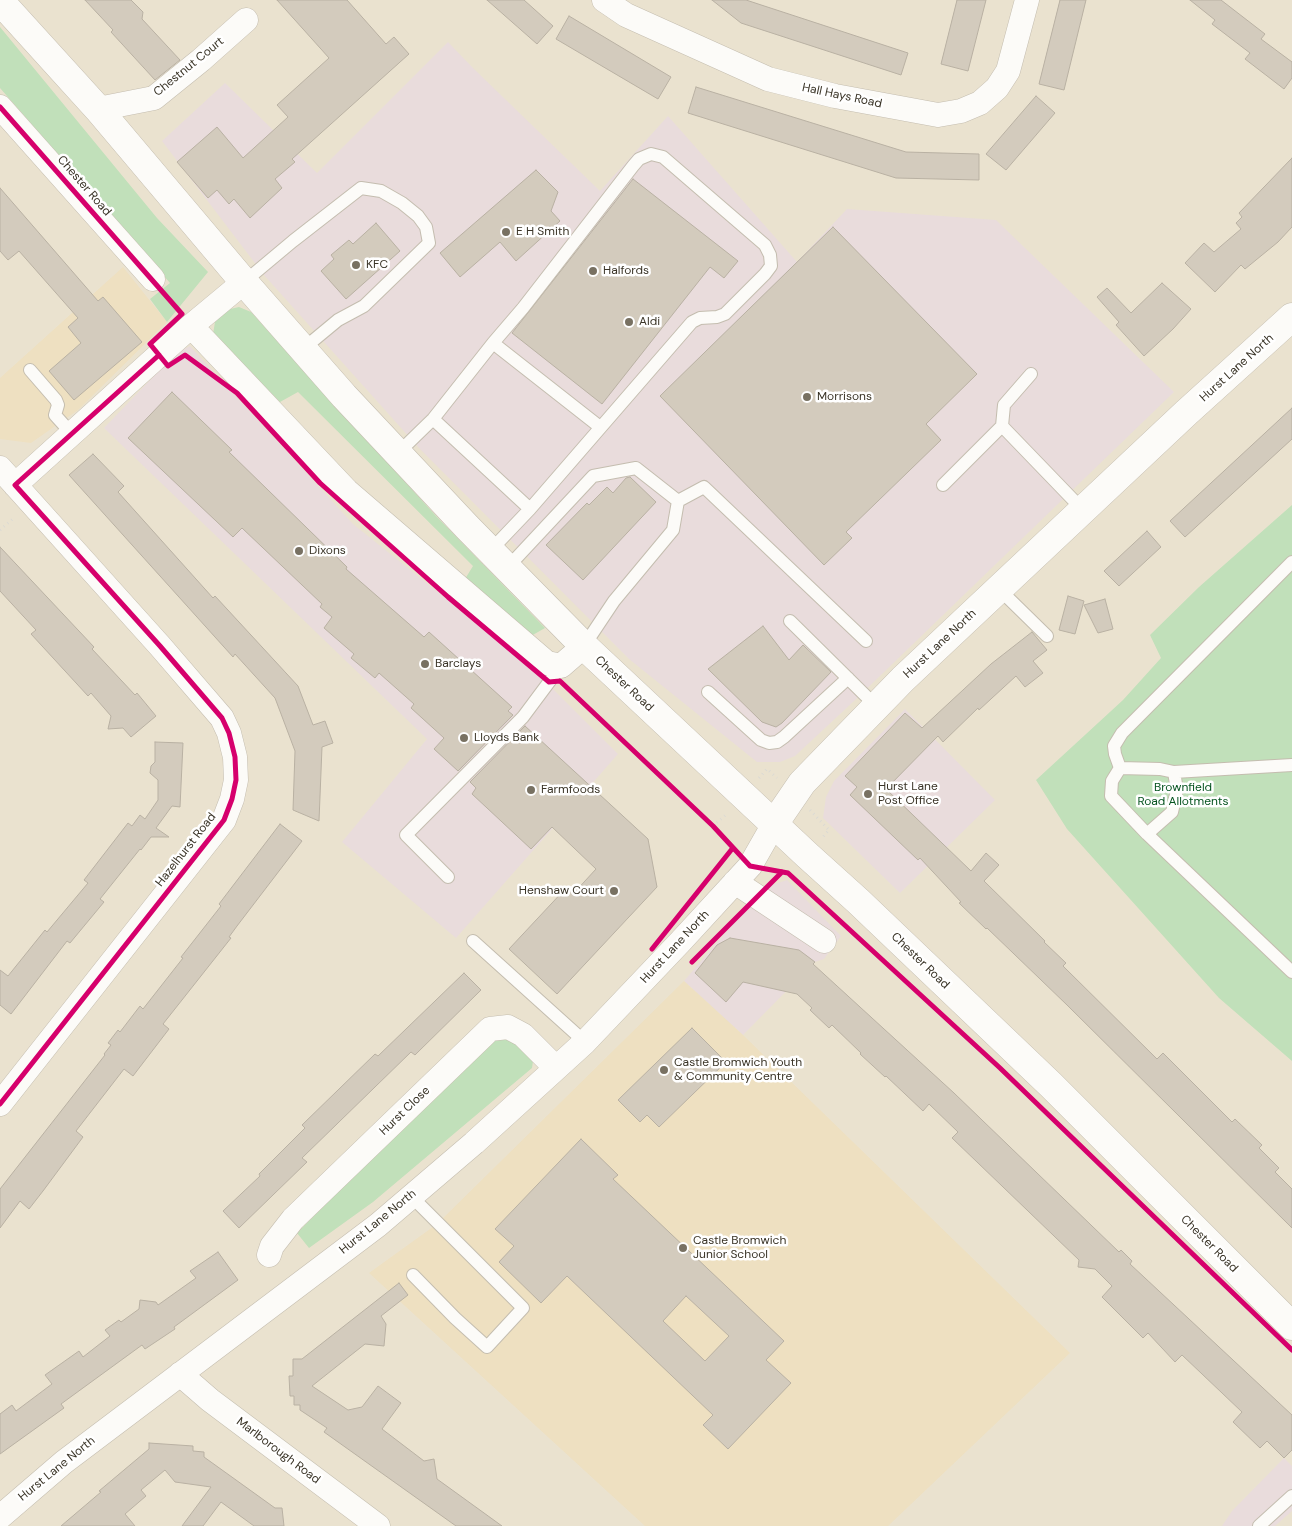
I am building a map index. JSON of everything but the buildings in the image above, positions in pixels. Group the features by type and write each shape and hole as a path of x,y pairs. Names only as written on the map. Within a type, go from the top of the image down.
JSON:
{"main road":[{"name":"Chester Road","path":"0,0 98,109 303,349 498,560 584,646 858,901 1051,1085 1292,1326"},
{"name":"Hurst Lane North","path":"774,824 802,784 876,706 1186,413 1292,318"}],"street":[{"name":"Hall Hays Road","path":"604,0 626,15 768,79 835,96 938,115 961,111 980,103 997,88 1008,71 1027,0"},
{"name":"Chestnut Court","path":"98,109 154,98 246,20"},
{"name":"Chester Road","path":"0,107 153,279"},
{"path":"8,477 72,434 244,282"},
{"path":"192,326 347,491 547,663 561,666 584,646"},
{"name":"Hazelhurst Road","path":"0,1104 224,820 232,799 236,780 235,757 229,734 222,718 8,477"},
{"name":"Hurst Lane North","path":"0,1517 64,1462 378,1225 474,1143 585,1042 750,866 774,824"},
{"path":"735,882 824,941"},
{"name":"Hurst Close","path":"269,1255 272,1246 293,1220 490,1029 508,1027 523,1035 556,1068"},
{"name":"Marlborough Road","path":"180,1374 210,1400 365,1522"}],"lane":[{"path":"398,453 433,419 639,160 651,154 663,157 764,245 770,255 770,266 764,274 725,314 717,318 700,318 692,322 530,509 498,560"},
{"path":"244,282 361,188 382,191 402,203 418,216 426,227 429,243 364,306 338,320 303,349"},
{"path":"493,343 600,427"},
{"path":"30,370 56,400 58,405 55,415 72,434"},
{"path":"943,485 1002,426 1004,405 1031,374"},
{"path":"433,419 530,509"},
{"path":"1002,426 1083,510"},
{"path":"498,560 593,476 636,468 678,501"},
{"path":"678,501 704,487 866,641"},
{"path":"584,646 614,601 673,530 678,501"},
{"path":"1120,768 1114,746 1122,733 1292,562"},
{"path":"999,589 1047,636"},
{"path":"790,621 876,706"},
{"path":"448,877 406,836 523,717 561,666"},
{"path":"708,692 760,740 769,743 777,742 784,737 848,678"},
{"path":"1120,768 1160,769 1174,772 1292,765"},
{"path":"1120,768 1112,781 1111,796 1147,834 1292,972"},
{"path":"1147,834 1172,812 1176,790 1174,772"},
{"path":"473,941 585,1042"},
{"path":"411,1196 523,1308 487,1347 455,1318 413,1275"},
{"path":"1259,1526 1292,1496"}],"path":[{"path":"706,820 719,834"}],"shaded area":[{"path":"448,42 600,191 668,116 797,262 847,209 996,220 1174,392 795,756 780,762 757,762 629,659 419,448 264,275 162,141 225,83 317,173"},
{"path":"123,267 167,322 78,410 31,443 0,439 0,378"},
{"path":"190,346 353,524 530,666 618,754 456,938 342,842 427,739 104,428 176,353"},
{"path":"905,709 995,800 900,893 823,818 826,797 834,781"},
{"path":"787,880 841,936 824,959 815,962 743,1035 684,981 749,905 772,885"},
{"name":"Castle Bromwich Junior School","path":"684,981 743,1035 1070,1353 888,1526 645,1526 369,1273 437,1224"},
{"path":"1284,1458 1292,1466 1292,1511 1275,1526 1222,1526 1232,1511"}],"green space":[{"path":"0,27 157,218 208,272 167,322 150,299 170,283 0,88"},
{"path":"239,307 251,312 436,516 545,628 531,636 465,579 473,566 298,392 280,402 251,374 213,334 215,322 226,310"},
{"name":"Brownfield Road Allotments","path":"1292,505 1292,1061 1219,998 1067,829 1036,780 1123,700 1161,658 1150,635 1199,587"},
{"path":"505,1034 534,1054 532,1068 373,1202 309,1248 297,1233 411,1117 491,1041"}],"cycle path":[{"path":"0,107 182,314 150,344 168,366 185,355 237,393 320,483 448,597 549,682 560,681 713,826 750,866 788,873 1000,1068 1292,1350"},
{"path":"0,1104 224,820 232,799 236,780 235,757 229,733 222,718 15,485 159,355"},
{"path":"652,949 732,849"},
{"path":"692,962 782,872"}],"place":[{"name":"E H Smith","path":"506,232"},
{"name":"KFC","path":"356,265"},
{"name":"Halfords","path":"593,271"},
{"name":"Aldi","path":"629,322"},
{"name":"Morrisons","path":"807,397"},
{"name":"Dixons","path":"299,551"},
{"name":"Barclays","path":"425,664"},
{"name":"Lloyds Bank","path":"464,738"},
{"name":"Farmfoods","path":"531,790"},
{"name":"Hurst Lane Post Office","path":"868,794"},
{"name":"Henshaw Court","path":"614,891"},
{"name":"Castle Bromwich Youth & Community Centre","path":"664,1070"},
{"name":"Castle Bromwich Junior School","path":"683,1248"}]}
